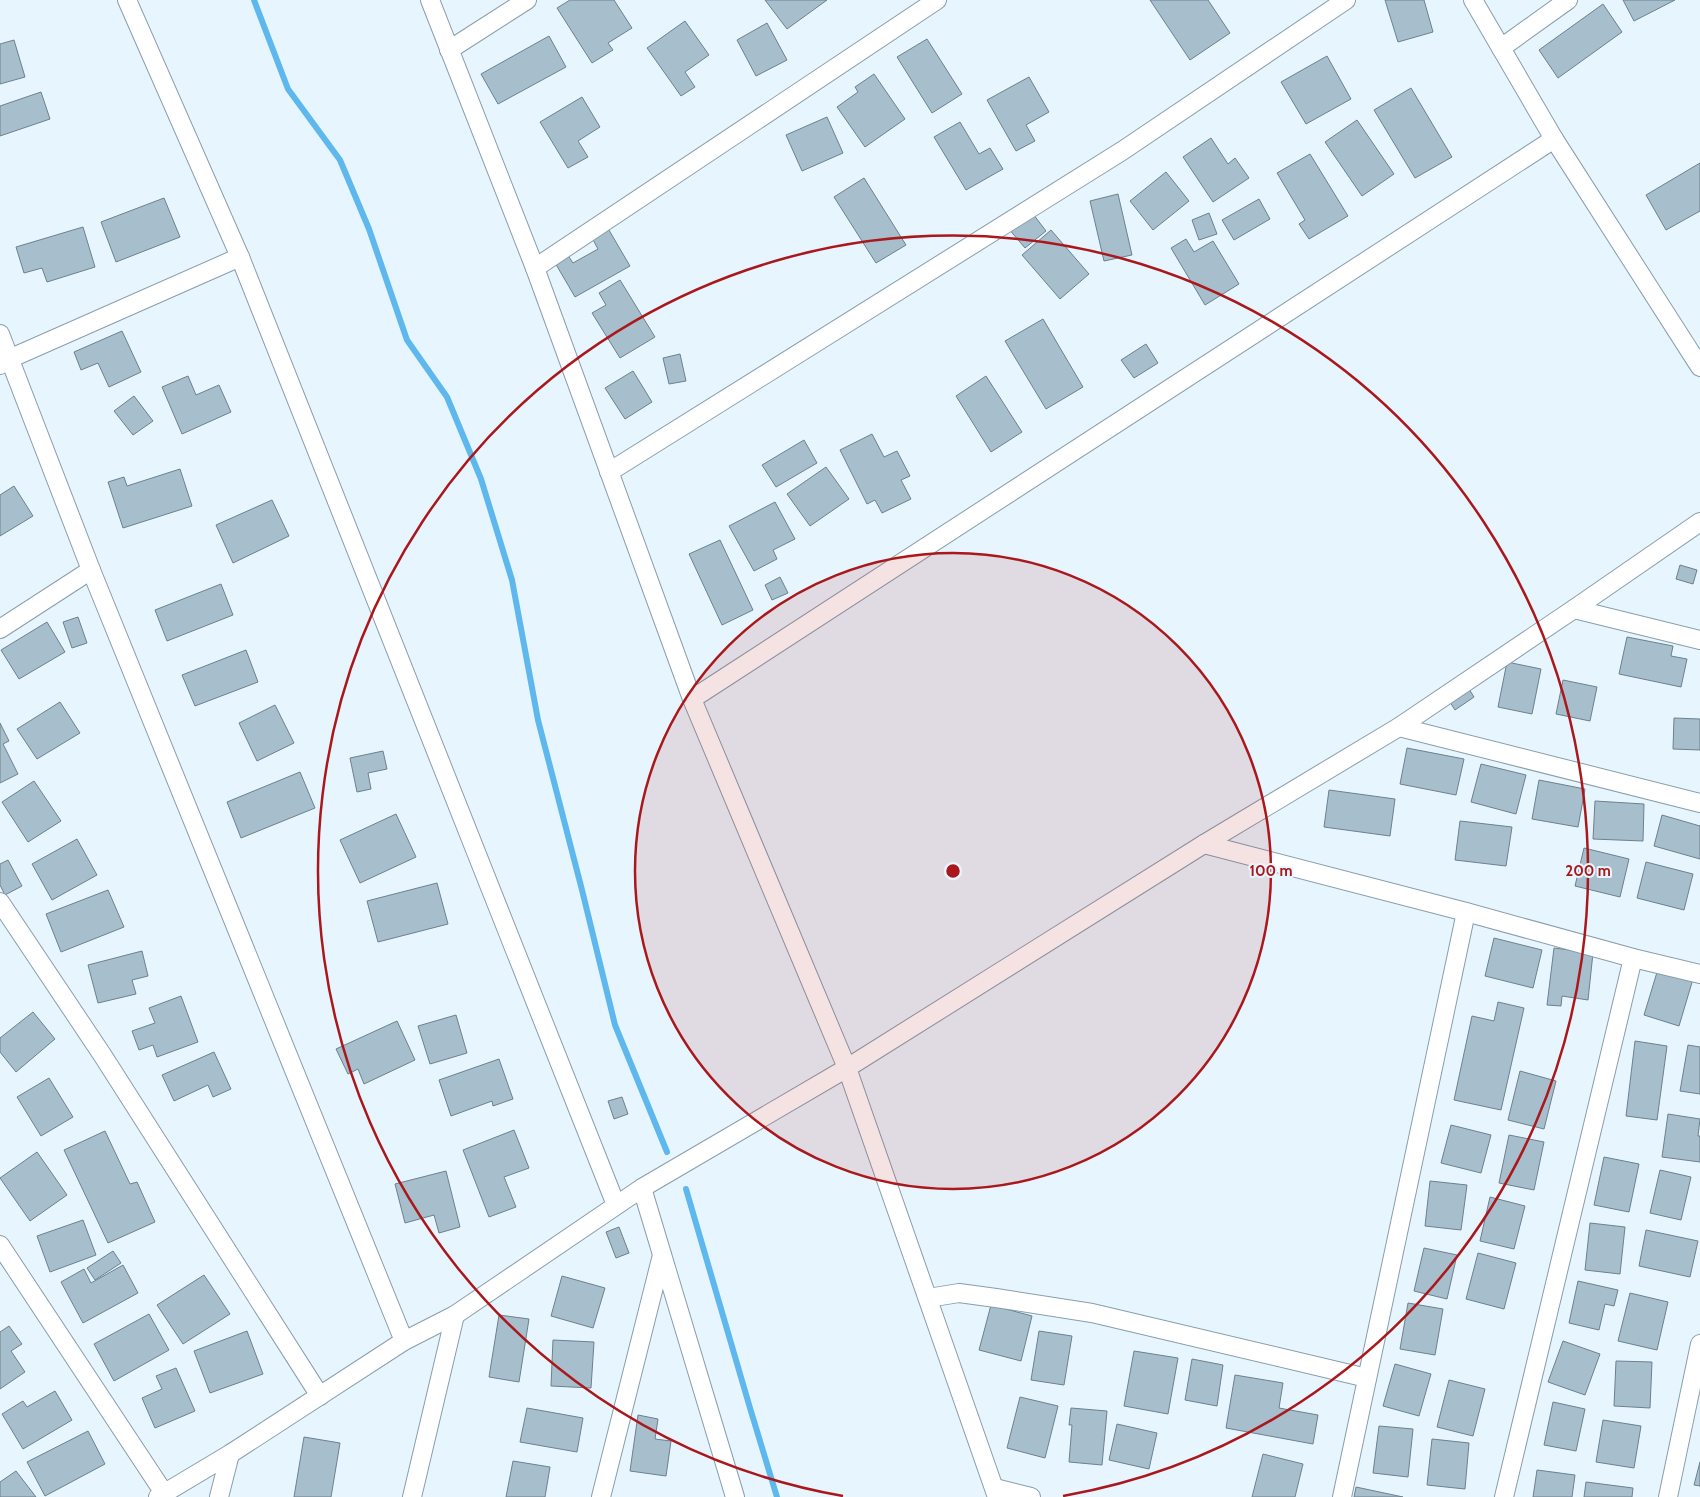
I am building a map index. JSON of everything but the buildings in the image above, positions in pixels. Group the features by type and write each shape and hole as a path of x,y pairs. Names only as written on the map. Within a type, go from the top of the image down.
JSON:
{"street":[{"path":"127,0 240,257 616,1205"},
{"path":"430,0 535,268 692,699 847,1068 996,1493 1031,1497"},
{"path":"449,50 527,0"},
{"path":"535,268 937,0"},
{"path":"609,472 1122,151 1346,0"},
{"path":"1473,0 1554,140 1700,367"},
{"path":"1501,48 1568,0"},
{"path":"692,699 1554,140"},
{"path":"5,362 240,257"},
{"path":"0,334 5,362 404,1341"},
{"path":"0,1245 161,1495 230,1454 404,1341 455,1315 642,1188 847,1068 1204,844 1399,727 1700,522"},
{"path":"0,629 91,570"},
{"path":"1574,609 1700,640"},
{"path":"1399,727 1700,803"},
{"path":"1204,844 1466,912 1633,958 1700,974"},
{"path":"0,902 108,1064 320,1396"},
{"path":"1342,1497 1466,912"},
{"path":"1504,1497 1633,958"},
{"path":"642,1188 735,1497"},
{"path":"601,1497 662,1254"},
{"path":"928,1298 959,1293 1092,1313 1367,1378"},
{"path":"645,1322 677,1302"},
{"path":"412,1497 455,1315"},
{"path":"1668,1497 1700,1344"},
{"path":"220,1497 230,1454"}],"waterway":[{"path":"254,0 288,89 340,160 369,229 407,340 447,397 481,479 512,580 538,720 615,1025 667,1152"},
{"path":"686,1189 777,1497"}]}
